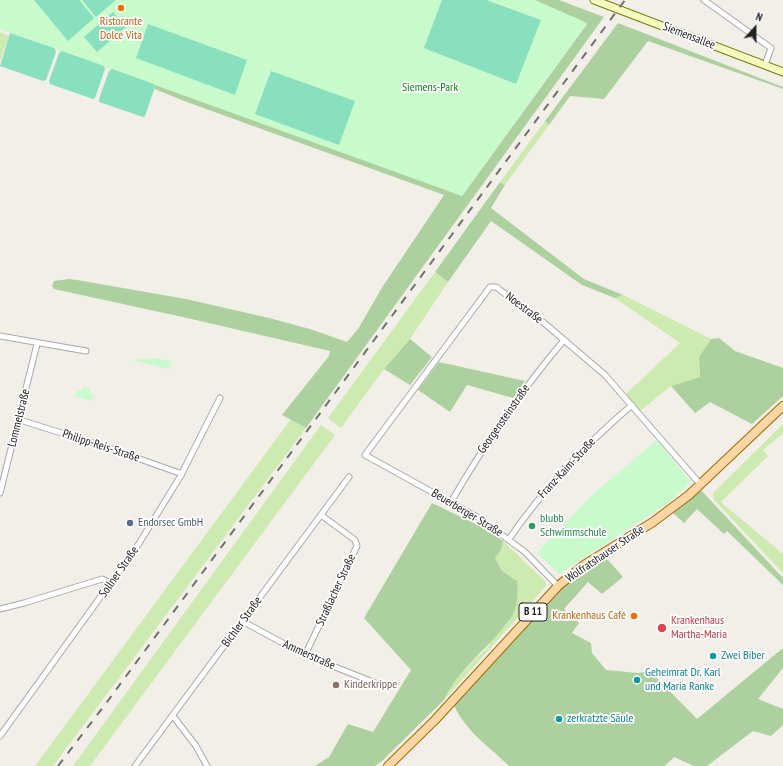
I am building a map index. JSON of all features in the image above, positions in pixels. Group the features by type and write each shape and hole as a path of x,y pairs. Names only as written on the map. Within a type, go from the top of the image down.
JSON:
{"main road":[{"name":"Siemensallee","path":"594,0 783,72"},
{"name":"Wolfratshauser Straße","path":"388,766 434,720 558,586 584,565 653,522 689,495 783,406"}],"street":[{"path":"704,0 771,48 765,65"},
{"name":"Noestraße","path":"365,455 490,286 496,287 564,340 605,375 700,484"},
{"path":"0,336 37,344 86,350"},
{"name":"Georgensteinstraße","path":"451,502 505,415 542,366 564,340"},
{"name":"Lommelstraße","path":"0,492 20,420 37,344"},
{"name":"Sollner Straße","path":"0,736 105,593 110,583 116,578 182,474 220,398"},
{"name":"Franz-Kaim-Straße","path":"509,539 546,488 567,465 632,405"},
{"name":"Philipp-Reis-Straße","path":"20,420 108,448 182,474"},
{"name":"Beuerberger Straße","path":"365,455 479,518 509,539 558,586"},
{"name":"Bichler Straße","path":"135,766 349,477"},
{"name":"Straßlacher Straße","path":"305,655 356,546 355,540 321,515"},
{"path":"0,609 24,604 102,579 110,583"},
{"name":"Ammerstraße","path":"242,621 305,655 378,684"},
{"path":"173,716 196,746 207,766"}],"green space":[{"name":"Siemens-Park","path":"0,0 535,0 587,23 462,196 0,29"},
{"path":"34,0 79,0 94,18 68,41"},
{"path":"82,0 116,0 96,17"},
{"path":"442,0 486,0 541,20 516,84 424,48"},
{"name":"Siemens-Park","path":"508,0 559,0 604,17 306,428 282,415 329,356 330,351 54,289 52,286 54,281 69,279 77,280 186,299 269,318 310,329 347,342 358,329 383,286 444,195 184,101 155,89 154,84 100,65","holes":["574,17 587,24 462,196 448,190"]},
{"path":"113,12 126,27 97,52 84,37"},
{"path":"618,23 783,87 783,89 648,41 604,99 570,96 549,125 545,121"},
{"path":"148,24 247,60 235,95 136,58"},
{"path":"0,32 9,36 0,61"},
{"path":"10,33 54,48 56,52 46,80 43,81 0,66"},
{"path":"62,51 104,66 105,69 95,98 93,99 50,84 49,81 59,53"},
{"path":"112,69 154,84 155,87 145,116 143,117 99,102 109,71"},
{"path":"271,71 355,101 339,145 255,114"},
{"path":"545,121 549,125 505,185 500,182"},
{"path":"500,182 505,185 491,208 584,279 623,295 615,298 582,285 491,221 448,282 435,272"},
{"path":"435,272 448,282 410,339 384,369 341,428 328,418"},
{"path":"623,295 711,339 699,357 700,377 671,386 640,411 626,394 680,343 615,298"},
{"path":"719,338 735,351 783,368 783,396 752,424 710,402 695,413 671,386 700,377 699,357 711,339"},
{"path":"410,339 432,357 410,385 384,369"},
{"path":"154,358 172,361 169,369 132,360"},
{"path":"439,362 525,381 513,398 467,385 450,412 418,390"},
{"path":"84,387 91,389 89,393 93,395 91,401 75,396 78,389 82,391"},
{"path":"291,419 306,428 53,766 35,766"},
{"path":"783,424 783,433 763,450 768,456 721,502 783,554 783,573 714,500 713,493"},
{"path":"321,425 335,435 90,766 73,766"},
{"path":"657,440 691,482 667,504 559,574 537,553 590,497"},
{"path":"700,489 783,578 783,585 727,531 724,534 697,509 684,523 673,513"},
{"path":"432,503 482,527 503,541 501,550 495,558 502,571 517,581 518,589 515,610 511,618 495,638 463,671 449,690 444,700 382,761 375,766 315,766 329,757 348,724 373,732 411,670 364,618"},
{"path":"503,541 546,582 546,586 444,700 449,688 459,675 489,646 517,581 502,571 495,558 501,550"},
{"path":"603,559 608,560 623,577 602,594 588,582 564,609 579,623 572,633 591,643 592,653 606,670 638,673 650,671 697,719 783,648 783,668 758,699 783,709 783,725 771,736 753,731 707,766 694,766 674,757 665,766 509,766 486,745 471,731 454,705 558,591"}],"railway":[{"path":"58,766 107,702 625,0"}],"place":[{"name":"Ristorante Dolce Vita","path":"121,8"},
{"name":"Endorsec GmbH","path":"130,523"},
{"name":"blubb Schwimmschule","path":"532,526"},
{"name":"Krankenhaus Café","path":"634,616"},
{"name":"Krankenhaus Martha-Maria","path":"662,628"},
{"name":"Zwei Biber","path":"713,656"},
{"name":"Geheimrat Dr. Karl und Maria Ranke","path":"637,680"},
{"name":"Kinderkrippe","path":"336,685"},
{"name":"zerkratzte Säule","path":"559,719"}]}
